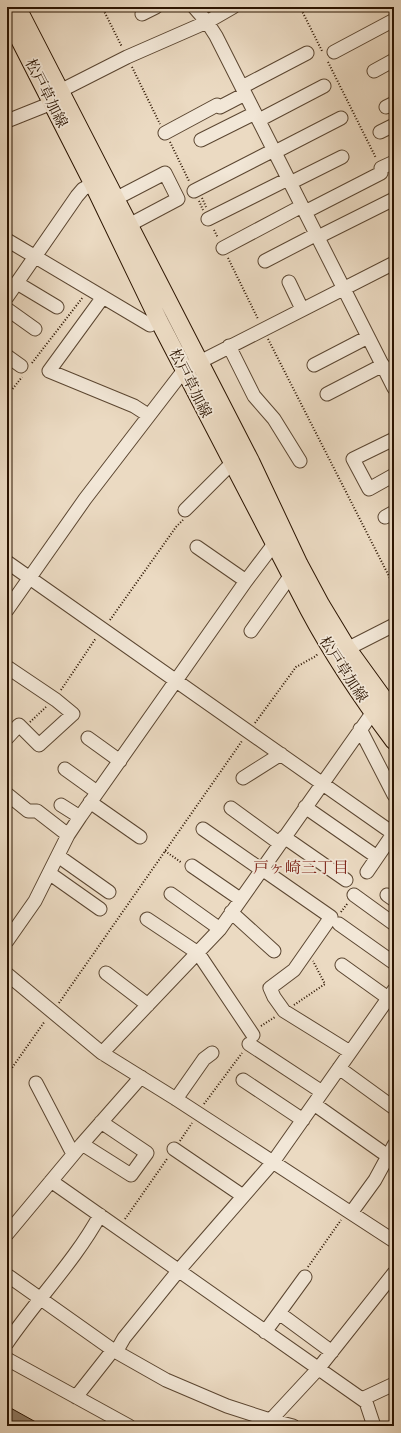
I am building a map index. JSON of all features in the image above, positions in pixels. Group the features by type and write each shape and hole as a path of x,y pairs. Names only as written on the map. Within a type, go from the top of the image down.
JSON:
{"main road":[{"name":"松戸草加線","path":"17,7 93,184 184,370 274,544 333,652 394,741"},
{"name":"松戸草加線","path":"7,15 115,199 251,462 299,564 321,605 333,652 394,713"}],"street":[{"path":"142,14 156,7"},
{"path":"194,7 207,22 216,36 394,388"},
{"path":"7,121 56,97 127,57 207,22 233,7"},
{"path":"328,55 394,20"},
{"path":"165,133 217,106 220,106 308,53"},
{"path":"374,71 394,60"},
{"path":"201,140 324,86"},
{"path":"196,190 341,118"},
{"path":"380,132 394,125"},
{"path":"210,218 342,157"},
{"path":"223,248 381,171 394,162"},
{"path":"115,199 165,173 178,199 129,225"},
{"path":"7,297 77,196 84,189 93,184"},
{"path":"265,261 394,199"},
{"path":"7,240 150,325 159,321"},
{"path":"7,610 85,499 184,370 199,361 394,263"},
{"path":"289,282 302,309"},
{"path":"17,283 57,307"},
{"path":"103,297 49,371 134,406 148,415"},
{"path":"7,309 35,329"},
{"path":"314,366 368,337"},
{"path":"229,346 254,396 274,419 300,461"},
{"path":"7,356 26,367"},
{"path":"327,394 383,365"},
{"path":"394,439 353,459 368,489 394,475"},
{"path":"186,513 232,463"},
{"path":"7,941 34,901 68,835 80,817 246,581 274,544"},
{"path":"197,547 246,581"},
{"path":"7,562 394,834 367,872"},
{"path":"251,631 291,575"},
{"path":"333,652 394,624"},
{"path":"7,667 73,714 39,745 23,728 19,726 7,738"},
{"path":"102,1053 220,929 360,728 373,712"},
{"path":"360,728 394,794"},
{"path":"88,738 120,761"},
{"path":"243,778 281,754"},
{"path":"65,770 140,837"},
{"path":"7,794 28,811 37,811 68,835"},
{"path":"61,805 80,817"},
{"path":"305,807 377,857"},
{"path":"231,808 346,880"},
{"path":"203,829 335,920 394,963"},
{"path":"58,856 109,892"},
{"path":"192,866 240,899"},
{"path":"49,873 100,909"},
{"path":"171,894 220,929"},
{"path":"354,895 394,924"},
{"path":"232,912 274,951"},
{"path":"147,919 198,953 251,1039 322,1092"},
{"path":"335,920 294,970 270,988 284,1011 350,1052"},
{"path":"76,1397 178,1270 273,1162 391,994 342,965"},
{"path":"106,973 148,1005"},
{"path":"7,974 102,1053 394,1241"},
{"path":"176,1100 204,1059 212,1053"},
{"path":"339,1068 394,1108"},
{"path":"7,1234 73,1154 141,1077"},
{"path":"243,1080 303,1120"},
{"path":"36,1083 73,1154"},
{"path":"314,1104 382,1152"},
{"path":"82,1144 131,1175 147,1153 101,1122"},
{"path":"351,1213 375,1180 394,1145"},
{"path":"174,1149 243,1196"},
{"path":"51,1181 366,1402 374,1426"},
{"path":"7,1342 89,1233 100,1215"},
{"path":"268,1423 318,1369 394,1273"},
{"path":"7,1275 114,1351 166,1380 196,1394 268,1423 293,1426"},
{"path":"265,1332 305,1276"},
{"path":"278,1313 332,1352"},
{"path":"7,1359 129,1426"},
{"path":"362,1399 394,1384"}],"path":[{"path":"102,7 165,133 196,190 263,329 394,586"},
{"path":"300,7 328,55 381,171"},
{"path":"7,396 26,367 89,289"},
{"path":"23,728 54,700 102,629 186,513"},
{"path":"7,1075 249,731 296,667 316,656 333,652"},
{"path":"165,851 186,866 192,866"},
{"path":"119,1228 198,1114 212,1091 259,1027 326,984 310,955"}],"building":[{"path":"7,1406 43,1426 7,1426"}],"district":[{"name":"戸ヶ崎三丁目","path":"301,867"}]}
